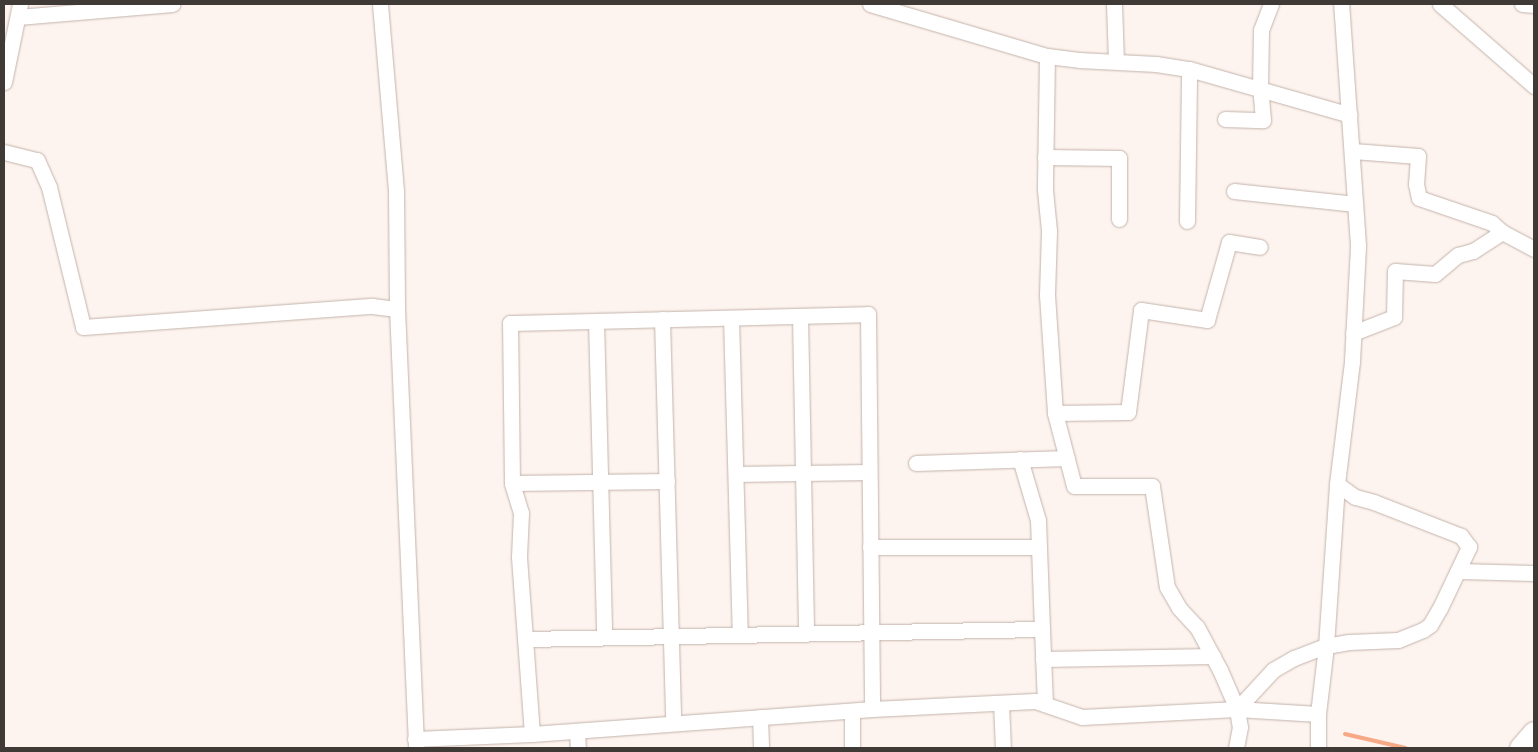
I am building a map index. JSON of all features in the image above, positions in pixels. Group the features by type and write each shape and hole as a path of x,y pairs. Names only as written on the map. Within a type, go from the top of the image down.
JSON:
{"main road":[{"path":"1520,748 1534,732"}],"street":[{"path":"4,82 19,10 172,4"},
{"path":"380,4 396,191 397,309 416,744 760,717 1001,702 1035,701 1082,716 1237,709 1318,714"},
{"path":"870,4 1047,56 1188,69 1350,115"},
{"path":"1114,4 1116,61"},
{"path":"1225,119 1263,120 1260,88 1261,30 1271,4"},
{"path":"1318,748 1318,714 1326,646 1337,484 1352,361 1358,245 1342,4"},
{"path":"1440,4 1534,86"},
{"path":"1522,4 1534,5"},
{"path":"1047,56 1045,157 1045,190 1049,231 1047,295 1055,413 1074,486 1152,486 1167,587 1179,608 1197,627 1213,656 1237,709 1240,727 1236,748"},
{"path":"1187,220 1188,69"},
{"path":"4,152 37,160 49,187 84,327 372,306 397,309"},
{"path":"1353,152 1418,156 1416,184 1419,198 1492,223 1502,232 1534,249"},
{"path":"1045,157 1119,158 1119,219"},
{"path":"1234,191 1355,204"},
{"path":"1353,333 1394,317 1395,270 1435,274 1458,255 1472,251 1502,232"},
{"path":"1055,413 1128,412 1141,310 1207,320 1229,242 1260,247"},
{"path":"532,734 519,557 521,513 512,484 510,323 868,314 872,709"},
{"path":"800,316 806,633"},
{"path":"731,318 740,634"},
{"path":"662,320 673,724"},
{"path":"596,321 604,638"},
{"path":"916,463 1067,458"},
{"path":"1020,459 1038,520 1045,704"},
{"path":"736,474 869,472"},
{"path":"512,484 667,481"},
{"path":"1237,709 1273,670 1294,658 1326,646 1348,642 1398,640 1423,630 1430,625 1440,608 1469,547 1461,536 1374,502 1356,497 1337,484"},
{"path":"870,547 1039,547"},
{"path":"1458,571 1534,573"},
{"path":"525,639 1042,629"},
{"path":"1043,659 1213,656"},
{"path":"1001,702 1002,748"},
{"path":"852,711 852,748"},
{"path":"760,717 761,748"},
{"path":"576,731 578,748"}],"waterway":[{"path":"1345,734 1405,748"}]}
